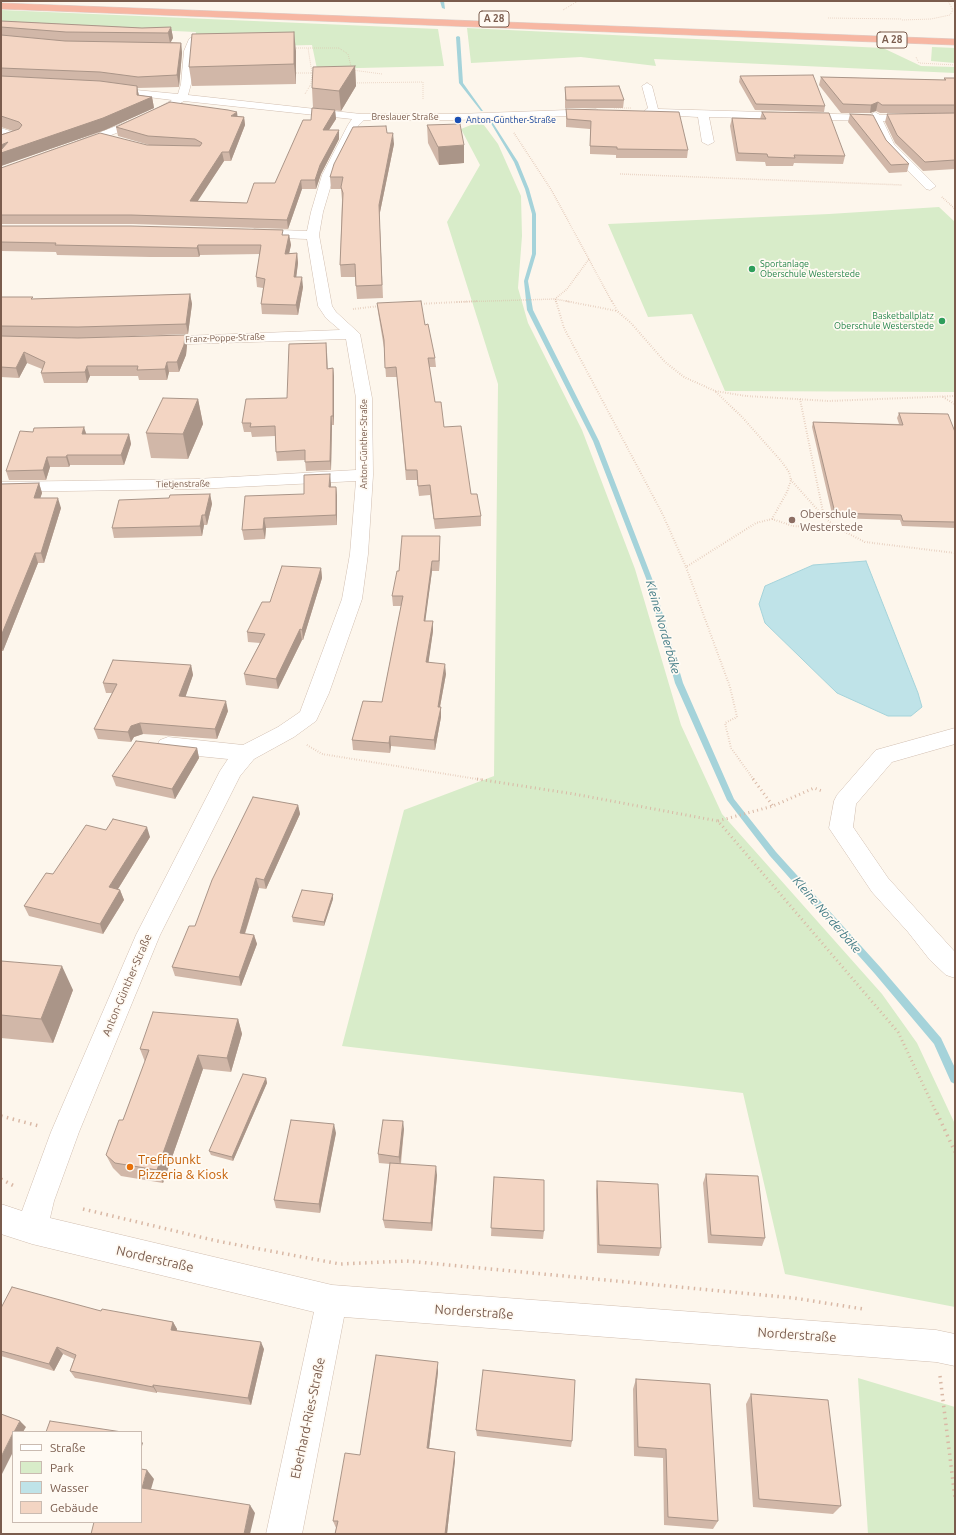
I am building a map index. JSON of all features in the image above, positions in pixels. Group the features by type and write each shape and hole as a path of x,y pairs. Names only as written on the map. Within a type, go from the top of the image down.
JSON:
{"highway":[{"name":"A 28","path":"33,1 955,36"},
{"name":"A 28","path":"1,6 955,42"}],"street":[{"path":"71,147 151,116 182,98 186,84 189,45"},
{"path":"647,86 653,108 652,112"},
{"name":"Breslauer Straße","path":"95,87 361,117 471,116 605,112"},
{"path":"635,112 955,117"},
{"path":"703,112 708,142"},
{"path":"876,116 889,145 930,186"},
{"path":"353,334 332,315 325,306 312,234 328,176 353,125 361,117"},
{"path":"1,131 18,137 1,143"},
{"path":"101,136 115,140"},
{"path":"242,233 312,234"},
{"name":"Franz-Poppe-Straße","path":"143,341 353,334"},
{"name":"Anton-Günther-Straße","path":"32,1229 39,1200 148,935 231,771 246,753 286,732 309,716 319,693 352,599 359,554 365,475 364,398 353,334"},
{"name":"Tietjenstraße","path":"1,487 196,484 365,475"},
{"path":"955,736 884,756 845,801 841,828 880,885 939,953 955,967"},
{"path":"151,743 246,753"},
{"name":"Norderstraße","path":"1,1219 32,1229 332,1301 946,1348"},
{"name":"Eberhard-Ries-Straße","path":"284,1534 332,1301"}],"path":[{"path":"905,26 902,19 930,18 950,15 953,10 948,1 939,1"},
{"path":"292,48 339,48 348,54 352,70 382,74"},
{"path":"303,96 311,84 312,73 308,48"},
{"path":"916,55 919,63 955,65"},
{"path":"289,74 312,73"},
{"path":"351,83 423,82"},
{"path":"513,131 552,191 617,311 631,323 665,362 684,377 716,391 746,396 829,401 955,396"},
{"path":"620,174 930,186"},
{"path":"555,299 567,289 589,259"},
{"path":"418,304 542,298 555,299 617,311"},
{"path":"555,299 564,328 663,515 686,567 730,687 737,717 725,723 731,748 773,806"},
{"path":"332,315 355,308 382,306"},
{"path":"716,391 742,417 789,472 790,480 788,492 772,520"},
{"path":"942,397 955,404"},
{"path":"800,399 824,518"},
{"path":"790,480 824,518 837,528 865,542 955,553"},
{"path":"686,567 725,540 756,523 772,520 793,526 837,528"},
{"path":"286,732 322,754 574,794 718,821 773,806 814,788 845,801"},
{"path":"718,821 898,1032 955,1152"},
{"path":"1,1116 66,1132"},
{"path":"1,1179 39,1200 217,1241 340,1264 407,1261 794,1298 868,1309"},
{"path":"946,1348 955,1498"}],"green space":[{"path":"1,10 438,29 444,66 317,69 312,45 220,47 195,38 196,32 1,23"},
{"path":"467,28 883,48 921,66 955,67 955,73 654,59 656,66 581,57 471,63"},
{"path":"932,47 955,48 955,63 931,61"},
{"path":"481,121 498,144 521,196 522,236 518,288 528,323 582,430 635,569 681,725 722,814 882,994 917,1043 955,1124 955,1307 785,1274 743,1093 342,1046 404,810 494,776 498,384 447,222 480,165 461,129"},
{"name":"Sportanlage Oberschule Westerstede","path":"939,207 955,222 955,392 725,391 692,314 648,317 608,224 829,214"},
{"path":"858,1378 955,1407 955,1534 868,1534"}],"water":[{"path":"866,561 918,693 922,707 911,716 888,716 837,693 765,623 759,604 765,586 813,565"}],"building":[{"path":"1,21 142,28 171,27 168,33 66,32 1,27"},
{"path":"294,32 294,64 189,67 192,34"},
{"path":"1,35 65,41 181,43 177,75 138,77 100,72 1,68"},
{"path":"355,66 339,91 312,88 313,67"},
{"path":"813,75 825,106 756,104 740,76"},
{"path":"1,76 100,81 137,86 137,95 152,97 103,118 1,153 1,150 8,142 1,145 1,135 19,129 22,125 19,122 1,116"},
{"path":"821,77 946,80 944,78 955,78 955,105 882,105 878,102 871,105 843,104"},
{"path":"619,86 624,100 566,100 565,87"},
{"path":"170,102 228,110 237,112 231,116 244,117 229,152 222,152 190,201 247,203 254,183 275,183 303,120 311,120 312,108 335,110 323,130 339,130 320,165 315,180 301,180 287,220 131,215 1,215 1,168 100,133 147,145 200,146 202,143 195,139 148,136 116,127"},
{"path":"566,109 679,112 688,150 617,149 617,147 590,146 591,121 567,119"},
{"path":"762,112 829,113 845,156 794,155 795,158 768,157 767,154 738,153 732,118 766,119"},
{"path":"955,113 955,160 925,162 897,135 887,114"},
{"path":"850,114 873,115 886,140 909,164 891,165"},
{"path":"460,124 464,145 438,147 427,125"},
{"path":"386,126 387,133 393,133 379,205 382,285 356,286 355,264 340,265 343,193 341,187 343,177 330,177 334,164 353,127"},
{"path":"1,226 131,226 283,230 282,235 289,235 285,254 297,253 294,277 302,277 296,305 261,304 265,279 256,277 261,245 198,245 197,248 55,245 56,243 1,242"},
{"path":"190,294 186,324 78,327 1,326 1,297 33,297 31,299"},
{"path":"421,301 425,325 428,324 435,358 428,358 435,402 441,402 444,427 461,426 471,494 477,494 481,516 434,519 430,485 418,486 417,470 406,470 396,367 385,368 384,340 377,303"},
{"path":"185,335 184,345 177,362 167,362 165,369 137,370 138,366 87,366 85,372 41,373 45,362 24,352 16,368 1,367 1,336 78,338"},
{"path":"326,343 327,369 333,368 333,416 331,416 330,461 305,462 305,450 276,452 275,426 250,427 251,423 242,423 246,399 287,398 289,344"},
{"path":"163,398 198,399 183,434 146,433"},
{"name":"Oberschule Westerstede","path":"899,413 948,414 955,432 955,522 903,521 901,515 835,513 813,422 903,425"},
{"path":"84,427 82,434 129,434 121,455 67,455 66,457 47,457 43,470 6,471 20,431 33,432 34,428"},
{"path":"330,474 329,487 336,487 336,515 264,518 263,529 242,530 245,496 304,494 304,475"},
{"path":"39,483 34,498 58,498 41,553 35,553 1,636 1,484"},
{"path":"210,494 205,515 202,515 200,526 112,528 119,500 169,498 170,495"},
{"path":"402,536 440,536 439,561 432,561 424,621 433,621 426,662 445,664 438,707 441,707 434,740 390,736 389,743 352,740 363,701 382,702 403,596 392,596 397,571 399,571"},
{"path":"282,566 321,568 302,630 300,629 276,679 244,674 265,634 247,632 262,602 270,602"},
{"path":"113,660 191,665 179,696 226,701 215,729 140,723 131,726 128,732 94,729 117,684 103,683"},
{"path":"136,741 197,748 172,789 112,776"},
{"path":"253,797 298,805 264,880 256,878 240,933 254,935 239,977 172,967 189,926 195,926 212,880"},
{"path":"113,819 147,827 109,887 120,890 100,924 24,906 46,873 53,874 86,825 106,830"},
{"path":"302,890 333,894 324,922 292,917"},
{"path":"1,961 62,966 41,1019 1,1015"},
{"path":"153,1012 238,1019 227,1058 198,1055 157,1170 115,1163 106,1155 119,1120 123,1120 149,1050 140,1049"},
{"path":"243,1074 266,1078 232,1157 209,1151"},
{"path":"291,1120 334,1124 319,1204 274,1200"},
{"path":"383,1120 403,1121 399,1157 378,1154"},
{"path":"390,1163 436,1166 431,1223 383,1220"},
{"path":"706,1174 758,1176 765,1238 711,1235"},
{"path":"494,1177 544,1180 544,1231 491,1228"},
{"path":"597,1181 658,1184 661,1248 599,1245"},
{"path":"12,1287 101,1311 102,1309 173,1322 171,1330 261,1342 248,1398 153,1385 153,1387 70,1371 76,1355 57,1347 49,1364 1,1351 1,1308"},
{"path":"376,1355 438,1362 427,1448 455,1452 445,1534 335,1534 338,1521 333,1521 345,1453 360,1455"},
{"path":"483,1370 575,1380 572,1441 476,1430"},
{"path":"636,1379 710,1384 718,1521 668,1517 666,1449 638,1447"},
{"path":"751,1394 828,1400 841,1506 759,1499"},
{"path":"1,1414 20,1421 15,1431 12,1431 12,1435 1,1457"},
{"path":"50,1421 115,1431 46,1431"},
{"path":"142,1469 147,1470 142,1488"},
{"path":"142,1488 250,1505 244,1534 91,1534 94,1523 142,1523"}],"waterway":[{"name":"Kleine Norderbäke","path":"442,1 444,8"},
{"name":"Kleine Norderbäke","path":"458,37 461,83 482,110"},
{"name":"Kleine Norderbäke","path":"490,121 516,162 527,189 534,214 534,254 526,281 530,310 596,441 650,581 679,683 731,800 773,854 878,971 938,1041 955,1079"}],"place":[{"name":"Anton-Günther-Straße","path":"458,120"},
{"name":"Sportanlage Oberschule Westerstede","path":"752,269"},
{"name":"Basketballplatz Oberschule Westerstede","path":"942,321"},
{"name":"Oberschule Westerstede","path":"792,520"},
{"name":"Treffpunkt Pizzeria & Kiosk","path":"130,1167"}]}
